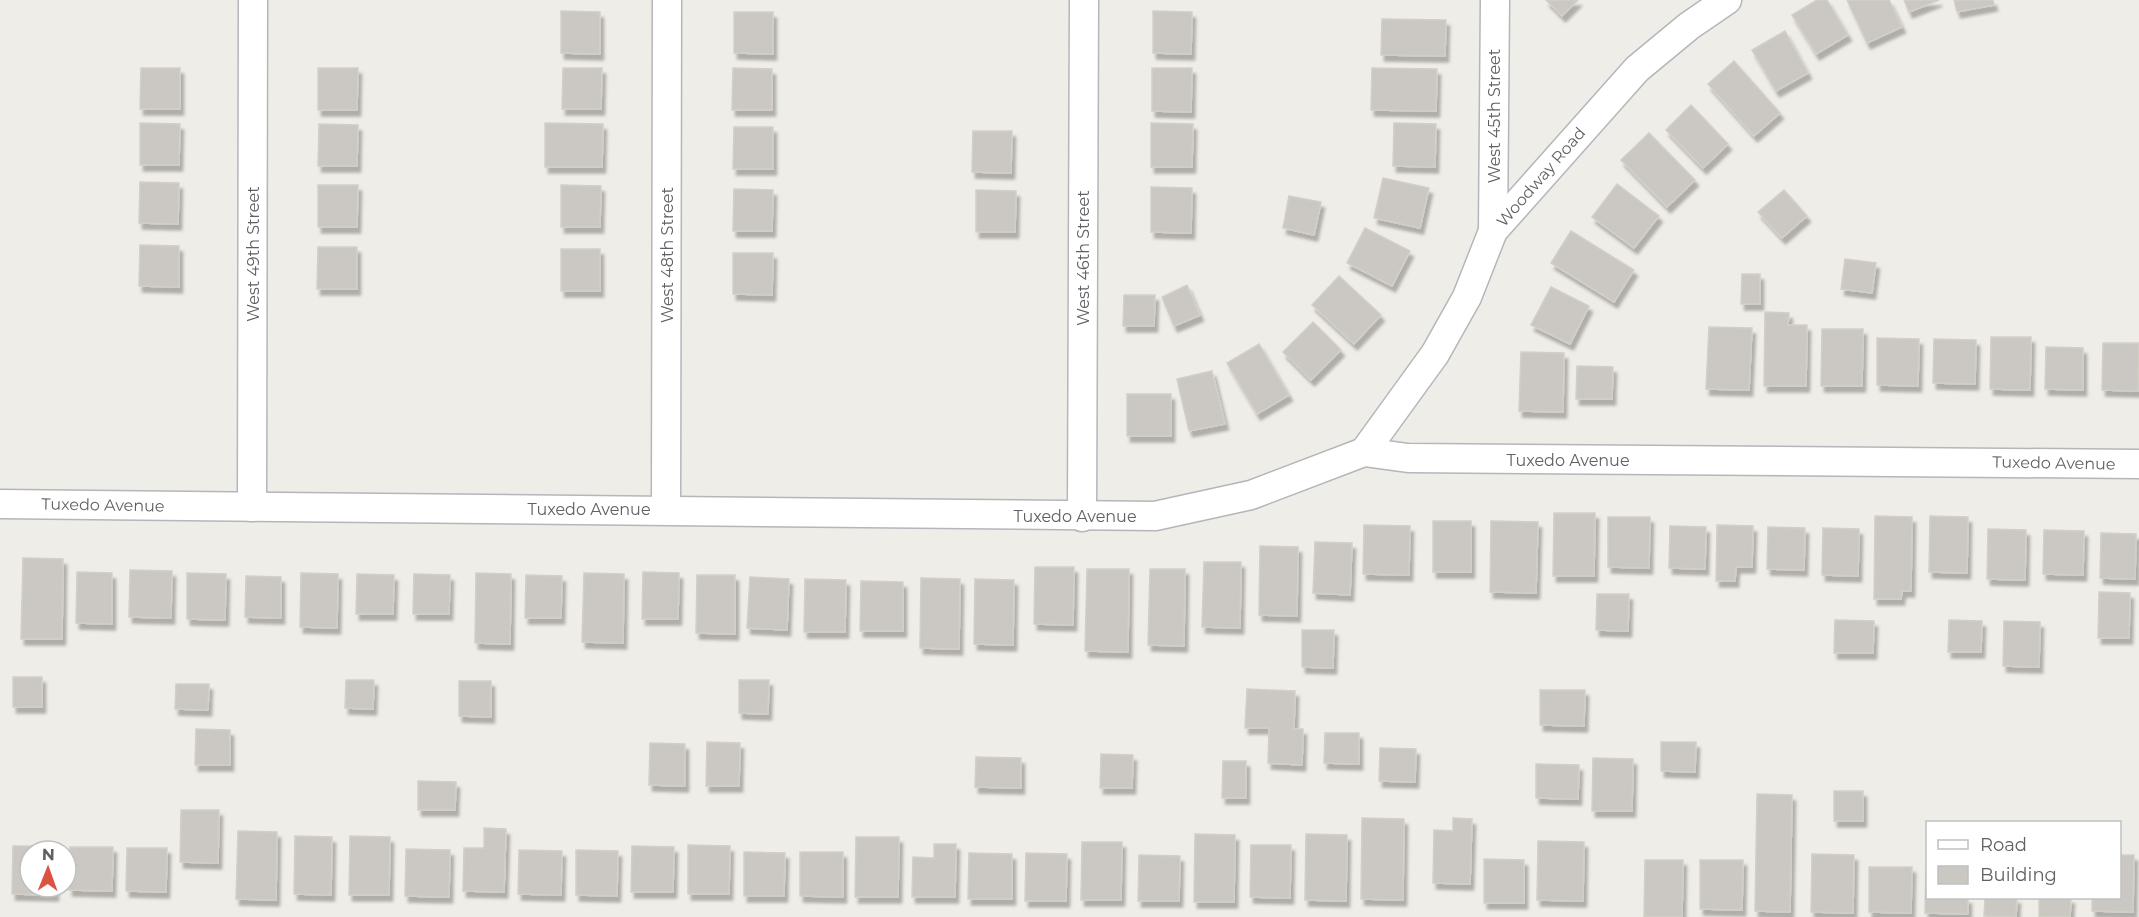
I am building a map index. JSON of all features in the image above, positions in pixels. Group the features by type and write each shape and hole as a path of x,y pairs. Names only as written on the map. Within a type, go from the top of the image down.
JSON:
{"street":[{"name":"West 49th Street","path":"252,507 253,0"},
{"name":"West 48th Street","path":"666,510 667,0"},
{"name":"West 46th Street","path":"1082,517 1084,0"},
{"name":"West 45th Street","path":"1493,231 1495,0"},
{"name":"Woodway Road","path":"1364,452 1435,354 1467,297 1493,231 1637,69 1689,26 1727,0"},
{"name":"Tuxedo Avenue","path":"0,504 1155,516 1251,495 1364,452 1408,458 2139,464"}],"building":[{"path":"1546,0 1578,0 1562,16"},
{"path":"1817,0 1827,0 1848,35 1816,54 1792,15"},
{"path":"1847,0 1889,0 1902,27 1867,43"},
{"path":"1904,0 1939,0 1909,12"},
{"path":"1954,0 1993,0 1994,5 1957,12"},
{"path":"561,11 600,12 600,54 561,53"},
{"path":"1153,11 1192,12 1191,54 1153,53"},
{"path":"734,12 773,12 773,54 734,53"},
{"path":"1382,19 1446,20 1445,56 1381,55"},
{"path":"1785,31 1808,73 1776,91 1752,50"},
{"path":"1734,61 1780,113 1754,136 1708,84"},
{"path":"141,68 180,68 180,109 140,109"},
{"path":"318,68 358,68 357,110 318,110"},
{"path":"563,68 602,68 601,109 562,109"},
{"path":"733,68 772,69 772,110 732,110"},
{"path":"1152,68 1192,68 1191,112 1152,111"},
{"path":"1372,68 1437,69 1436,111 1371,110"},
{"path":"1691,105 1728,144 1703,168 1666,130"},
{"path":"140,123 180,124 179,165 140,165"},
{"path":"545,123 603,124 602,167 545,167"},
{"path":"1151,123 1193,124 1192,167 1151,167"},
{"path":"1394,123 1436,124 1435,167 1393,166"},
{"path":"319,124 358,125 357,166 318,166"},
{"path":"734,127 773,127 773,169 733,169"},
{"path":"973,131 1012,131 1011,173 972,172"},
{"path":"1649,133 1695,180 1667,207 1621,160"},
{"path":"1383,178 1429,188 1420,228 1374,218"},
{"path":"140,182 179,183 178,224 139,223"},
{"path":"1617,184 1659,216 1634,248 1592,217"},
{"path":"318,185 358,185 357,227 318,227"},
{"path":"561,185 601,186 600,227 561,227"},
{"path":"1151,187 1192,188 1191,233 1151,232"},
{"path":"734,189 773,190 772,231 733,231"},
{"path":"976,190 1016,191 1015,232 976,232"},
{"path":"1784,190 1807,216 1782,238 1758,212"},
{"path":"1289,196 1321,202 1314,235 1283,228"},
{"path":"1365,228 1410,251 1392,286 1347,263"},
{"path":"1571,231 1634,270 1614,302 1551,263"},
{"path":"140,245 179,246 179,287 139,286"},
{"path":"318,247 357,247 357,289 317,289"},
{"path":"561,249 600,249 600,291 561,291"},
{"path":"733,253 773,253 772,295 733,294"},
{"path":"1845,259 1876,263 1872,293 1841,289"},
{"path":"1742,274 1760,274 1760,304 1741,304"},
{"path":"1339,276 1381,315 1354,344 1312,305"},
{"path":"1187,285 1200,315 1174,326 1162,297"},
{"path":"1551,287 1589,306 1570,344 1531,325"},
{"path":"1124,295 1155,295 1154,326 1123,326"},
{"path":"1765,312 1789,313 1788,325 1807,325 1806,386 1764,386"},
{"path":"1313,322 1341,350 1311,380 1283,352"},
{"path":"1709,327 1752,328 1749,390 1706,389"},
{"path":"1822,329 1863,329 1862,386 1821,386"},
{"path":"1991,337 2031,337 2030,390 1990,389"},
{"path":"1877,338 1919,339 1918,386 1877,385"},
{"path":"1934,339 1976,340 1975,384 1933,383"},
{"path":"2103,343 2139,343 2138,391 2102,390"},
{"path":"1259,344 1289,395 1257,414 1227,363"},
{"path":"2046,347 2083,348 2083,390 2045,389"},
{"path":"1521,352 1564,353 1563,412 1519,411"},
{"path":"1577,366 1613,367 1612,399 1576,399"},
{"path":"1212,371 1225,424 1189,431 1177,379"},
{"path":"1127,394 1171,394 1171,436 1127,436"},
{"path":"1554,513 1595,513 1594,576 1553,576"},
{"path":"1875,516 1912,517 1911,591 1902,591 1901,599 1874,599"},
{"path":"1930,516 1968,517 1967,573 1929,572"},
{"path":"1608,517 1650,517 1649,568 1608,567"},
{"path":"1433,521 1471,521 1471,572 1433,572"},
{"path":"1491,521 1538,522 1536,593 1490,592"},
{"path":"1364,525 1410,526 1409,575 1363,574"},
{"path":"1717,525 1753,526 1752,567 1736,567 1735,581 1716,581"},
{"path":"1670,526 1706,527 1705,569 1669,568"},
{"path":"1768,527 1805,528 1804,570 1767,569"},
{"path":"1823,528 1859,529 1858,576 1822,575"},
{"path":"1988,529 2026,530 2025,580 1987,579"},
{"path":"2044,530 2084,531 2083,575 2043,574"},
{"path":"2101,533 2136,534 2135,579 2100,578"},
{"path":"1315,542 1352,543 1350,595 1313,593"},
{"path":"1260,546 1298,547 1297,616 1259,615"},
{"path":"23,558 63,559 62,639 21,639"},
{"path":"1204,562 1241,562 1240,628 1202,627"},
{"path":"1035,567 1074,567 1073,625 1034,624"},
{"path":"1087,569 1129,569 1128,652 1085,651"},
{"path":"1150,569 1185,569 1184,646 1148,645"},
{"path":"130,570 172,571 171,618 129,617"},
{"path":"77,572 112,573 112,624 76,623"},
{"path":"643,572 679,573 678,619 642,619"},
{"path":"187,573 226,574 225,620 187,619"},
{"path":"301,573 338,574 337,628 300,627"},
{"path":"476,573 511,574 510,644 475,643"},
{"path":"584,573 624,574 623,643 582,642"},
{"path":"357,574 394,575 393,614 356,614"},
{"path":"414,574 450,575 449,614 413,614"},
{"path":"526,575 562,576 561,618 525,618"},
{"path":"697,575 735,575 735,634 696,633"},
{"path":"246,576 281,577 281,618 245,617"},
{"path":"750,577 789,579 787,630 747,628"},
{"path":"921,578 960,579 959,649 920,648"},
{"path":"805,579 846,580 845,632 804,632"},
{"path":"975,579 1014,580 1013,645 974,644"},
{"path":"861,581 903,582 903,631 860,631"},
{"path":"2099,592 2130,593 2129,638 2098,638"},
{"path":"1597,594 1629,594 1628,631 1596,630"},
{"path":"1835,620 1874,621 1873,653 1834,653"},
{"path":"1949,620 1982,621 1981,652 1948,652"},
{"path":"2004,621 2040,622 2039,667 2003,666"},
{"path":"1302,630 1334,630 1333,668 1302,667"},
{"path":"13,677 42,677 42,707 13,707"},
{"path":"346,680 374,680 373,709 345,708"},
{"path":"739,680 769,680 768,714 739,713"},
{"path":"459,681 491,681 491,717 459,716"},
{"path":"176,684 209,684 208,710 175,709"},
{"path":"1247,689 1295,691 1294,729 1303,729 1302,765 1268,763 1269,728 1245,728"},
{"path":"1540,690 1585,690 1584,726 1540,725"},
{"path":"196,729 230,730 230,765 195,765"},
{"path":"1325,733 1359,733 1359,764 1324,763"},
{"path":"707,742 740,743 739,786 706,786"},
{"path":"1661,742 1696,742 1695,772 1661,771"},
{"path":"650,743 685,744 685,786 649,785"},
{"path":"1380,748 1416,749 1415,782 1379,781"},
{"path":"1101,754 1133,755 1132,788 1100,788"},
{"path":"976,757 1021,758 1021,788 975,787"},
{"path":"1593,758 1633,759 1632,811 1592,811"},
{"path":"1223,761 1246,761 1246,798 1222,798"},
{"path":"1536,764 1579,765 1578,799 1536,798"},
{"path":"418,781 456,782 455,810 418,810"},
{"path":"1834,791 1863,791 1863,821 1834,821"},
{"path":"1757,794 1792,795 1790,912 1755,911"},
{"path":"181,810 219,810 218,863 180,862"},
{"path":"1362,818 1404,819 1403,900 1361,899"},
{"path":"1453,818 1472,819 1470,884 1433,883 1434,830 1453,831"},
{"path":"484,828 506,829 504,892 463,891 464,848 484,848"},
{"path":"238,831 277,832 276,900 236,899"},
{"path":"1195,834 1235,835 1234,902 1194,902"},
{"path":"1306,834 1347,835 1346,901 1305,900"},
{"path":"295,836 332,837 331,895 294,894"},
{"path":"350,836 390,837 389,895 349,895"},
{"path":"856,837 899,837 898,897 855,897"},
{"path":"1538,841 1584,842 1583,901 1537,900"},
{"path":"1082,842 1122,842 1121,900 1081,900"},
{"path":"934,844 956,844 955,897 912,897 913,857 934,858"},
{"path":"688,845 730,846 729,894 688,894"},
{"path":"1251,845 1291,845 1290,898 1250,897"},
{"path":"13,846 18,846 18,894 12,894"},
{"path":"632,846 674,847 673,892 631,892"},
{"path":"78,847 113,847 112,891 78,890"},
{"path":"127,848 167,848 166,892 126,891"},
{"path":"406,849 450,850 449,897 405,896"},
{"path":"519,850 562,851 561,895 518,894"},
{"path":"576,850 618,851 617,896 576,895"},
{"path":"744,852 785,853 784,896 744,896"},
{"path":"800,852 843,852 843,897 800,896"},
{"path":"969,853 1012,854 1012,899 968,899"},
{"path":"1026,853 1067,854 1066,901 1025,901"},
{"path":"1812,854 1854,855 1853,913 1811,912"},
{"path":"1139,855 1180,856 1179,901 1138,901"},
{"path":"2121,855 2134,855 2133,912 2092,911 2092,899 2121,899"},
{"path":"1484,859 1524,860 1524,903 1484,903"},
{"path":"1645,860 1683,860 1682,917 1644,917"},
{"path":"1700,860 1743,860 1742,910 1700,909"},
{"path":"1869,867 1912,867 1911,913 1869,912"},
{"path":"1926,868 1926,899 1968,899 1968,914 1925,913"},
{"path":"1985,899 2017,899 2016,917 1984,916"},
{"path":"2039,899 2071,899 2070,917 2039,917"}]}
